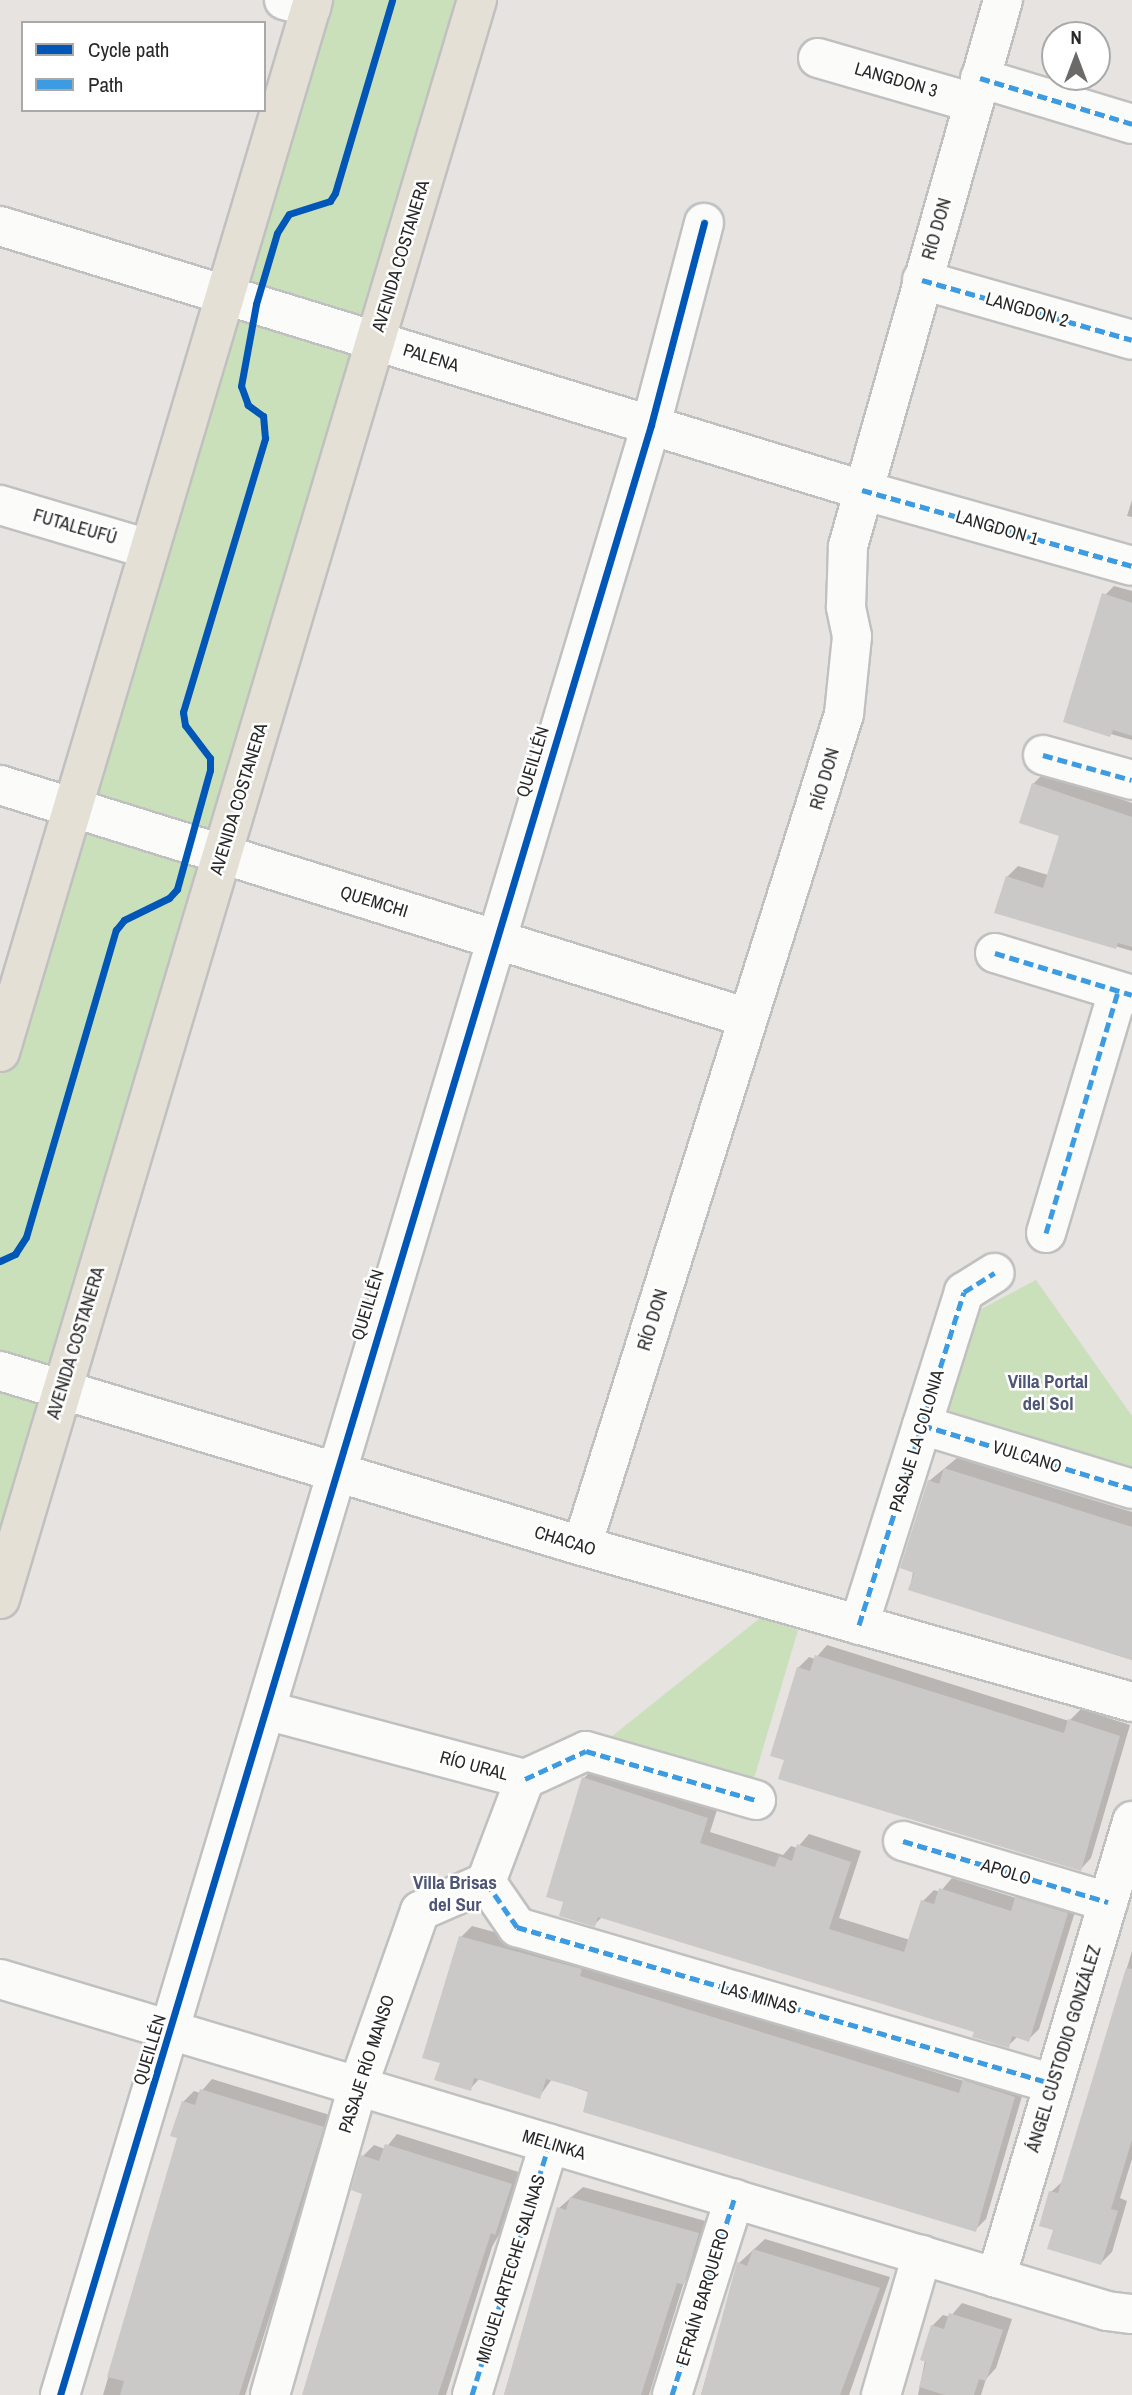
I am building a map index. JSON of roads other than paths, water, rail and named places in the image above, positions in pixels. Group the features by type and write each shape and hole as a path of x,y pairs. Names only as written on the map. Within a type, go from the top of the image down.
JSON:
{"main road":[{"name":"AVENIDA COSTANERA","path":"0,1599 477,0"},
{"path":"0,1052 225,295 303,2"}],"street":[{"name":"RÍO DON","path":"582,1546 844,714 852,636 845,580 862,489 1003,0"},
{"name":"LANGDON 3","path":"818,58 1132,124"},
{"name":"QUEILLÉN","path":"60,2395 269,1711 333,1471 651,425 704,223"},
{"name":"PALENA","path":"0,226 862,489"},
{"name":"LANGDON 2","path":"922,280 1132,340"},
{"name":"LANGDON 1","path":"862,489 1132,566"},
{"name":"FUTALEUFÚ","path":"0,505 149,549"},
{"path":"1043,755 1132,780"},
{"name":"QUEMCHI","path":"0,785 748,1018"},
{"path":"995,953 1125,993 1046,1233"},
{"name":"PASAJE LA COLONIA","path":"859,1625 964,1292 995,1273"},
{"name":"CHACAO","path":"0,1371 582,1546 1132,1702"},
{"name":"VULCANO","path":"922,1425 1132,1489"},
{"name":"RÍO URAL","path":"269,1711 525,1779 586,1751 755,1800"},
{"path":"486,1882 525,1779"},
{"name":"ÁNGEL CUSTODIO GONZÁLEZ","path":"996,2277 1132,1821"},
{"name":"APOLO","path":"903,1841 1108,1902"},
{"name":"LAS MINAS","path":"486,1882 517,1927 1054,2084"},
{"name":"PASAJE RÍO MANSO","path":"270,2395 358,2087 420,1911 486,1882"},
{"name":"MELINKA","path":"0,1979 1120,2312"},
{"name":"MIGUEL ARTECHE SALINAS","path":"472,2395 550,2144"},
{"name":"EFRAÍN BARQUERO","path":"672,2395 734,2199"},
{"path":"881,2395 922,2255"}],"district":[{"name":"Villa Portal del Sol","path":"1048,1393"},
{"name":"Villa Brisas del Sur","path":"455,1894"}]}
